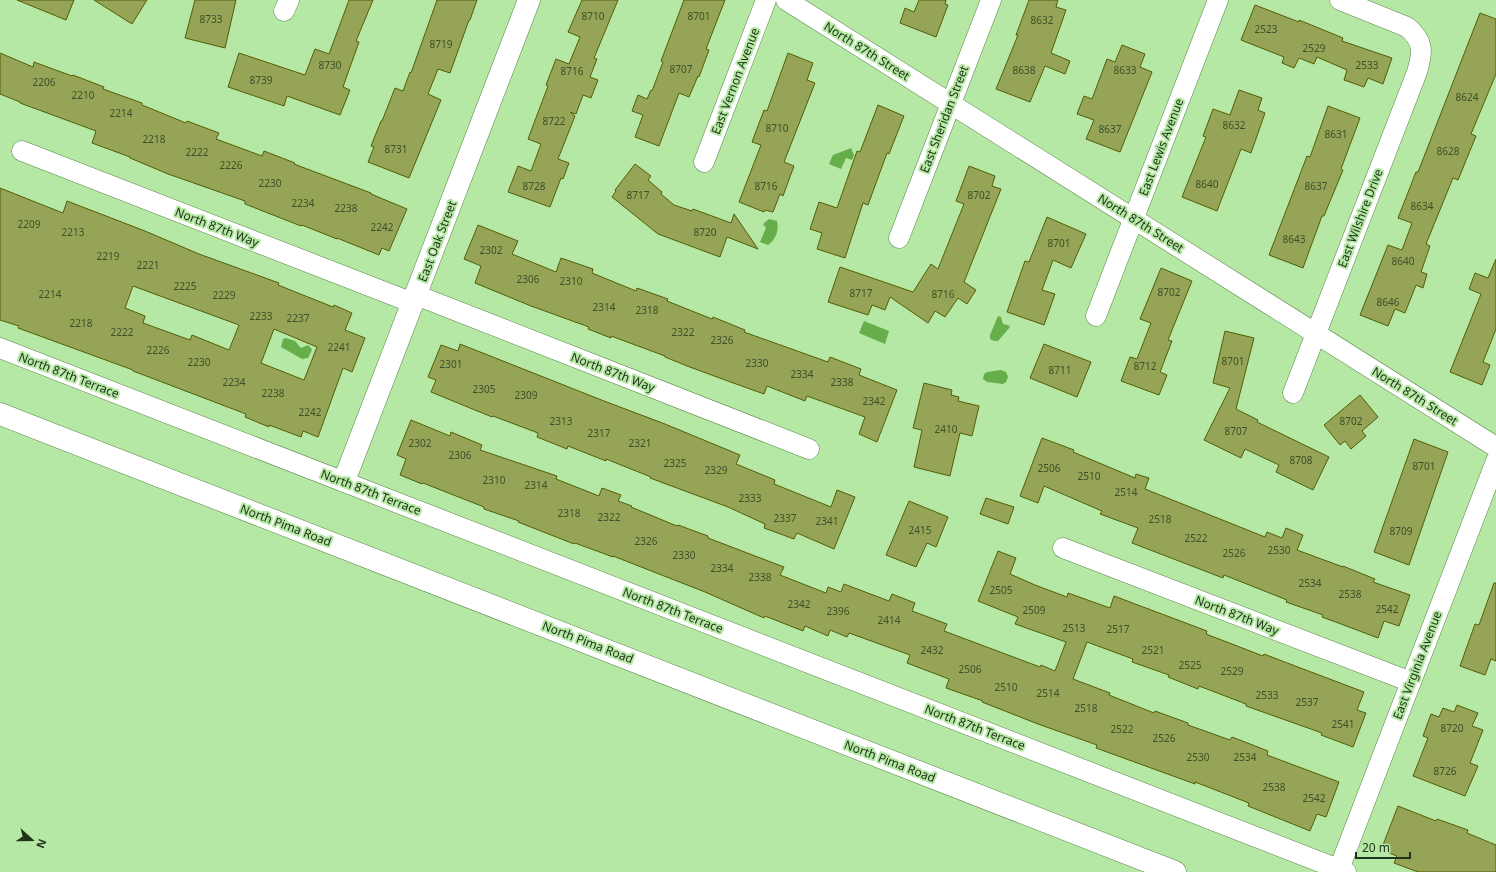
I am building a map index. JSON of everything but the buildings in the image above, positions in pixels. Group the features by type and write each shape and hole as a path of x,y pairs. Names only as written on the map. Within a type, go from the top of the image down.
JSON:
{"main road":[{"name":"East Oak Street","path":"344,481 528,0"},
{"name":"North Pima Road","path":"0,414 1175,872"}],"street":[{"name":"East Vernon Avenue","path":"704,162 766,0"},
{"name":"North 87th Street","path":"786,0 1496,447"},
{"name":"East Sheridan Street","path":"899,238 991,0"},
{"name":"East Lewis Avenue","path":"1096,316 1218,0"},
{"name":"East Wilshire Drive","path":"1293,393 1417,72 1422,52 1420,42 1414,33 1407,27 1340,0"},
{"name":"North 87th Way","path":"22,151 809,449"},
{"name":"North 87th Terrace","path":"0,348 1342,871"},
{"name":"East Virginia Avenue","path":"1342,871 1411,682 1496,461"},
{"name":"North 87th Way","path":"1063,548 1411,682"}],"shaded area":[{"path":"851,148 854,155 852,160 846,158 841,169 829,164 833,155"},
{"path":"769,219 777,221 778,228 775,237 768,245 760,242 766,228 763,224"},
{"path":"998,316 1001,317 1003,324 1010,327 998,341 994,341 990,339 990,335"},
{"path":"864,321 889,331 885,344 859,333"},
{"path":"286,338 295,341 301,348 308,345 312,350 308,358 302,359 281,347 283,339"},
{"path":"1001,370 1006,372 1008,377 1006,382 1003,384 987,382 983,379 984,374 987,372"}]}
